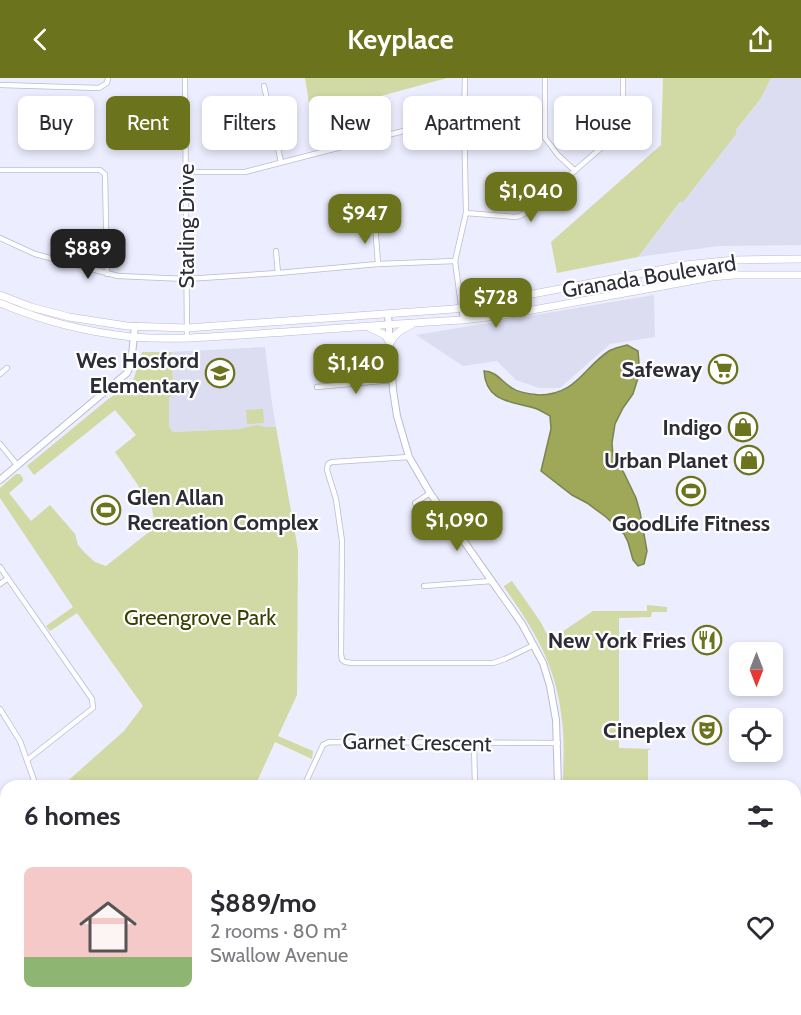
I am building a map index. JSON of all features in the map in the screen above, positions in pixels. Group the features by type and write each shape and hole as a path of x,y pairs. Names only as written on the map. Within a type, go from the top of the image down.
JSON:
{"main road":[{"name":"Granada Boulevard","path":"0,295 31,307 69,317 135,326 186,328 462,308 685,265 734,260 801,259"},
{"name":"Granada Boulevard","path":"0,303 58,324 82,329 134,337 187,338 463,320 506,315 712,277 801,275"},
{"path":"390,343 399,330 416,323"},
{"path":"365,326 380,332 387,337 390,343"}],"street":[{"path":"26,78 27,85"},
{"path":"39,78 40,86"},
{"path":"0,85 99,88 107,83 108,78"},
{"name":"Starling Drive","path":"185,78 187,338"},
{"path":"465,78 465,96"},
{"path":"545,78 545,138 574,171"},
{"path":"466,213 520,216 527,212 623,129 623,78"},
{"path":"264,86 281,162"},
{"path":"185,172 245,172 403,131"},
{"path":"463,320 455,261 466,213 465,150"},
{"path":"0,170 100,170 105,174 107,274"},
{"path":"375,223 378,264"},
{"path":"0,238 35,254 118,276 186,279 378,264 455,261"},
{"path":"276,251 278,273"},
{"path":"388,314 392,380 397,416 409,457 430,493 522,624 543,663 556,720 558,780"},
{"path":"0,480 127,373 131,364 135,326"},
{"path":"0,374 8,368"},
{"path":"317,387 392,380"},
{"path":"0,444 18,466"},
{"path":"409,457 328,464 327,470 336,499 342,541 342,660 352,663 493,663 534,645"},
{"path":"415,503 430,493"},
{"path":"0,567 92,699 93,708 27,760"},
{"path":"0,584 7,579"},
{"path":"424,586 492,581"},
{"path":"0,709 20,741 34,780"},
{"name":"Garnet Crescent","path":"307,780 323,745 329,742 558,743"},
{"path":"474,743 475,780"}],"shaded area":[{"path":"771,78 801,78 801,245 719,246 638,257 761,98"},
{"path":"654,295 655,337 610,344 560,388 539,388 516,380 497,361 463,366 416,335"},
{"path":"627,345 638,351 638,378 633,394 615,424 612,443 613,456 624,473 640,512 647,551 644,564 638,566 633,560 624,534 606,517 541,471 551,429 550,416 537,409 496,395 486,382 484,371 495,375 518,391 539,395 552,394 571,386 609,351"},
{"name":"Wes Hosford Elementary","path":"265,347 276,427 173,432 169,427 169,396 174,394 171,352"}],"green space":[{"path":"305,78 447,78 381,96 309,96 309,103"},
{"path":"663,78 771,78 761,98 736,130 736,134 638,257 557,273 551,242 661,145"},
{"name":"Greengrove Park","path":"142,352 171,352 174,395 169,397 169,427 173,432 239,429 257,425 276,427 298,550 297,695 278,736 313,751 312,759 275,742 258,780 69,780 124,731 143,706 77,613 50,631 46,626 73,607 0,498 0,488 16,474 20,474 23,481 9,493 31,521 50,505 75,534 78,545 85,553 95,562 106,566 149,532 155,525 151,504 115,452 136,435 115,410 34,475 27,466 134,378"},
{"path":"263,409 264,423 247,424 246,410"},
{"path":"512,581 540,621 550,640 593,611 647,611 647,605 667,607 667,612 652,612 651,617 619,618 619,748 652,749 648,750 648,780 563,780 563,729 550,666 535,634 504,586"}],"place":[{"name":"Safeway","path":"723,369"},
{"name":"Wes Hosford Elementary","path":"220,373"},
{"name":"Indigo","path":"743,427"},
{"name":"Urban Planet","path":"749,460"},
{"name":"GoodLife Fitness","path":"691,491"},
{"name":"Glen Allan Recreation Complex","path":"106,510"},
{"name":"New York Fries","path":"707,640"},
{"name":"Cineplex","path":"707,730"}]}
